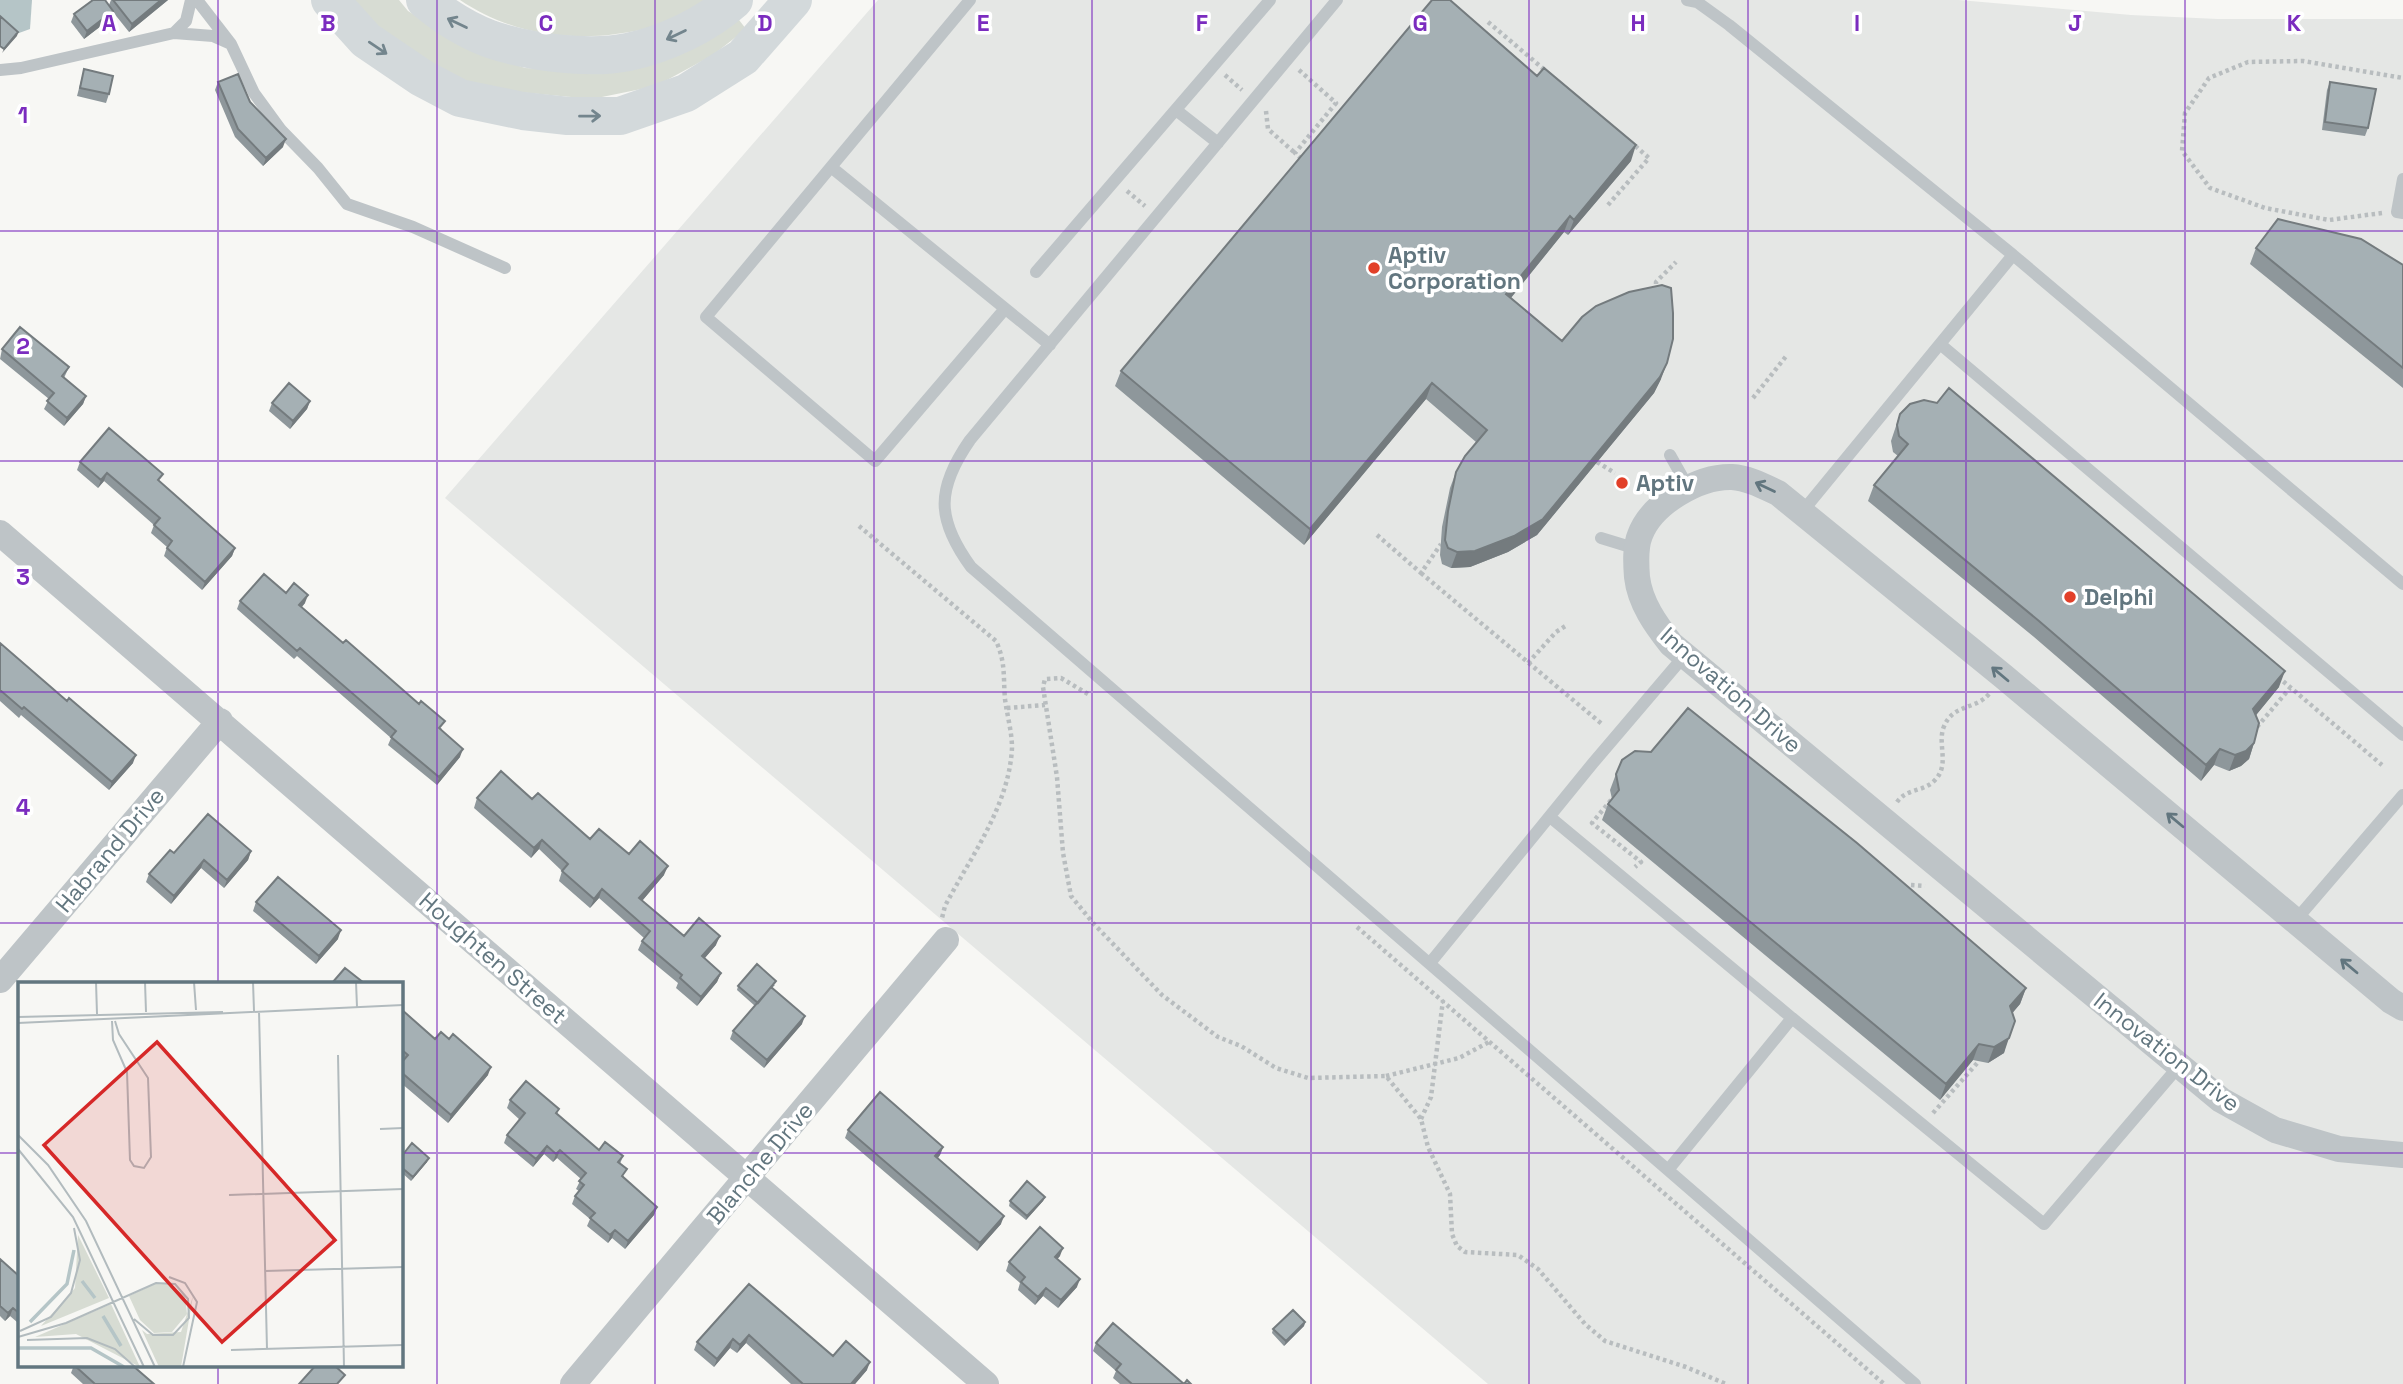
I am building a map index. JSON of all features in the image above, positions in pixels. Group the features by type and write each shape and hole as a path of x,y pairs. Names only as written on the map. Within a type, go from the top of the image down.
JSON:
{"highway":[{"path":"330,0 366,40 422,78 460,98 523,111 568,116 620,116 686,93 743,57 793,0"},
{"path":"425,0 446,17 490,39 536,50 578,55 627,52 670,39 721,11 734,0"}],"street":[{"name":"Innovation Drive","path":"2403,1008 2391,1001 1777,493 1755,482 1732,477 1711,480 1688,487 1655,512 1640,534 1637,580 1655,623 1671,644 2179,1066 2221,1100 2276,1130 2339,1149 2403,1155"},
{"name":"Houghten Street","path":"0,533 986,1384"},
{"name":"Habrand Drive","path":"0,980 220,721"},
{"name":"Blanche Drive","path":"573,1384 946,940"}],"lane":[{"path":"174,33 186,20 191,0"},
{"path":"197,0 231,44 254,93 281,130 318,168 347,204 413,227 505,268"},
{"path":"970,0 706,317 875,461 1004,310"},
{"path":"1036,272 1270,0"},
{"path":"1337,0 970,440 947,478 944,507 948,528 956,547 971,567 1915,1384"},
{"path":"1687,0 1697,2 1729,25 2013,255 2403,584"},
{"path":"0,70 21,68 174,33 213,36 231,44"},
{"path":"1176,110 1218,143"},
{"path":"831,167 1050,345"},
{"path":"2400,212 2403,179"},
{"path":"1802,512 2013,255"},
{"path":"1940,344 2403,735"},
{"path":"1670,454 1688,487"},
{"path":"1601,538 1637,550"},
{"path":"1430,963 1685,655"},
{"path":"2295,921 2403,795"},
{"path":"1550,817 2044,1224 2179,1066"},
{"path":"1668,1170 1793,1018"}],"path":[{"path":"1488,22 1548,73"},
{"path":"1520,66 1528,56"},
{"path":"2400,212 2329,220 2265,208 2210,188 2182,151 2185,113 2209,78 2248,62 2303,61 2403,78"},
{"path":"1295,153 1336,103 1299,70"},
{"path":"1266,110 1268,129 1304,161"},
{"path":"1608,205 1649,158 1629,141"},
{"path":"1656,301 1656,282 1676,262"},
{"path":"1753,398 1787,355"},
{"path":"1597,462 1615,473"},
{"path":"859,526 996,641 1003,657 1012,747 1006,780 999,806 945,906 939,932 946,940"},
{"path":"1377,535 1605,726"},
{"path":"1421,573 1441,544"},
{"path":"1528,663 1556,632 1567,625"},
{"path":"2269,670 2382,765"},
{"path":"1096,700 1061,678 1045,679 1045,705 1057,777 1063,853 1071,897 1162,995 1218,1037 1241,1046 1276,1068 1308,1078 1386,1076 1459,1058 1509,1033"},
{"path":"1894,808 1905,793 1924,788 1935,780 1942,770 1942,731 1955,711 1982,702 1996,685"},
{"path":"2252,734 2290,688"},
{"path":"1006,708 1045,705"},
{"path":"1612,799 1592,822 1641,862 1635,867 1645,876"},
{"path":"1350,921 1884,1384"},
{"path":"1421,1119 1431,1097 1442,1002 1447,992"},
{"path":"1933,1112 1979,1061"},
{"path":"1386,1076 1421,1119 1428,1147 1450,1194 1452,1234 1457,1246 1465,1252 1518,1255 1538,1269 1585,1324 1605,1341 1686,1367 1726,1384"}],"shaded area":[{"path":"0,0 32,0 30,29 19,33 0,16"},
{"path":"351,0 399,0 408,11 466,47 525,68 586,71 736,16 746,29 713,55 656,86 592,99 487,89 435,70 385,35"},
{"path":"460,0 712,0 653,27 578,36 529,30 505,23"},
{"path":"878,0 1959,0 2131,15 2218,19 2403,19 2403,1384 1488,1384 445,498"}],"building":[{"path":"93,0 105,0 113,11 87,31 74,14"},
{"path":"113,0 161,0 132,24"},
{"name":"Aptiv Corporation","path":"1432,0 1450,0 1537,76 1544,68 1636,145 1574,220 1570,216 1506,294 1562,341 1582,317 1596,306 1629,292 1662,285 1671,288 1673,313 1673,339 1660,377 1543,519 1514,536 1475,551 1457,552 1448,548 1445,540 1456,472 1465,456 1487,430 1432,383 1310,529 1121,371"},
{"path":"0,16 18,32 4,49 0,46"},
{"path":"84,69 113,76 109,94 80,88"},
{"path":"238,74 250,102 286,139 266,158 238,129 218,82"},
{"path":"2330,82 2376,89 2368,128 2325,122"},
{"path":"2278,219 2361,239 2403,265 2403,368 2256,248"},
{"path":"20,327 69,367 62,376 86,396 67,418 47,401 54,393 2,349"},
{"path":"289,383 310,401 293,421 272,403"},
{"path":"1949,388 2285,671 2253,709 2259,723 2254,743 2246,751 2235,755 2220,749 2206,765 2039,621 1874,485 1908,444 1899,436 1897,425 1900,414 1910,404 1924,400 1937,403"},
{"path":"109,428 163,474 158,480 235,548 205,582 167,548 172,541 154,525 160,518 107,473 101,480 80,462"},
{"path":"264,574 286,593 294,583 308,595 299,605 343,643 346,640 419,704 421,701 445,721 439,728 463,749 439,777 391,737 396,731 300,648 297,651 240,601"},
{"path":"0,643 67,701 69,698 136,755 112,782 0,690"},
{"path":"1688,708 1857,843 2026,988 2010,1006 2015,1021 2009,1038 1994,1047 1979,1044 1946,1084 1608,804 1619,790 1616,774 1622,760 1635,751 1651,752"},
{"path":"501,771 532,799 538,793 590,839 599,829 629,854 640,841 668,866 639,898 684,936 699,918 720,936 702,956 721,973 701,997 680,978 682,975 642,941 650,931 602,889 594,899 562,871 568,864 542,840 534,848 477,798"},
{"path":"208,814 251,851 227,880 204,860 174,896 149,874 170,850 174,853"},
{"path":"278,877 341,930 319,956 256,902"},
{"path":"757,964 776,981 758,1003 738,986"},
{"path":"345,968 363,982 333,982"},
{"path":"771,987 805,1016 767,1060 733,1031"},
{"path":"402,1010 435,1039 441,1032 449,1039 453,1034 491,1067 451,1115 402,1073 402,1062 408,1055 402,1050"},
{"path":"526,1081 559,1109 556,1113 599,1150 605,1142 623,1156 618,1162 627,1169 622,1176 657,1207 628,1241 615,1230 610,1235 590,1218 595,1213 575,1196 584,1185 579,1181 586,1173 560,1150 556,1154 547,1146 536,1159 507,1135 525,1113 510,1100"},
{"path":"880,1092 943,1147 935,1156 1004,1216 980,1243 848,1130"},
{"path":"412,1143 429,1158 413,1177 402,1168 402,1156"},
{"path":"1027,1181 1045,1197 1027,1216 1010,1201"},
{"path":"1040,1227 1063,1248 1055,1257 1080,1279 1061,1300 1046,1288 1038,1297 1021,1282 1025,1277 1009,1262"},
{"path":"0,1259 18,1275 18,1312 13,1308 8,1313 0,1306"},
{"path":"749,1284 833,1356 846,1341 870,1362 851,1384 803,1384 749,1335 740,1345 733,1339 717,1359 697,1342"},
{"path":"1293,1310 1305,1322 1286,1341 1273,1329"},
{"path":"1113,1323 1184,1384 1132,1384 1116,1370 1121,1364 1096,1343"},
{"path":"75,1366 133,1366 154,1384 95,1384"},
{"path":"315,1366 335,1366 345,1375 337,1384 299,1384"}],"place":[{"name":"Aptiv Corporation","path":"1374,268"},
{"name":"Aptiv","path":"1622,483"},
{"name":"Delphi","path":"2070,597"}]}
